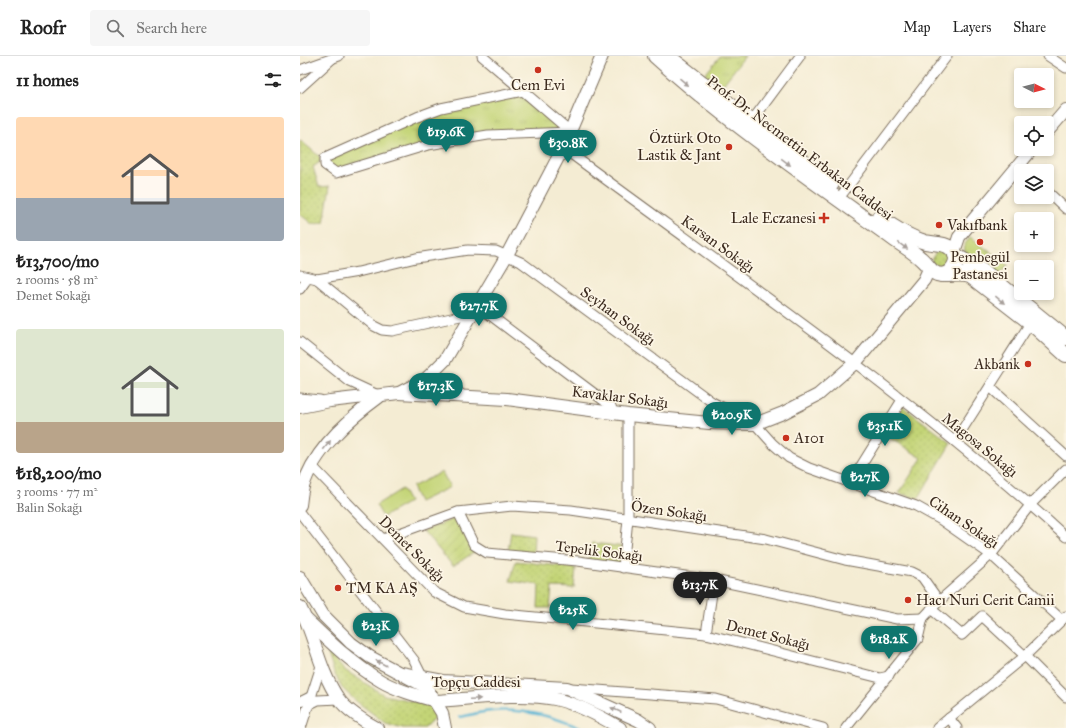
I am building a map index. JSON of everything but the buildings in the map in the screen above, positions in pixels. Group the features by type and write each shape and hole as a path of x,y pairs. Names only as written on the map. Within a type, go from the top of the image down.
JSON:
{"main road":[{"name":"Prof. Dr. Necmettin Erbakan Caddesi","path":"655,56 687,85 743,130 932,272"},
{"name":"Prof. Dr. Necmettin Erbakan Caddesi","path":"668,56 843,193 894,227 913,237 949,249 986,272 1066,338"},
{"path":"949,249 954,268 946,274 932,272 929,251 949,249"},
{"path":"932,272 960,273 970,276 1032,324 1066,354"}],"street":[{"path":"482,56 571,132"},
{"path":"751,122 800,56"},
{"path":"843,193 947,56"},
{"path":"1048,56 1066,68"},
{"path":"399,393 416,386 445,360 476,309 507,255 571,132 601,57"},
{"path":"300,70 336,58"},
{"path":"300,88 336,58"},
{"path":"523,91 447,107 417,117 325,158 325,165 329,170 336,173 428,145 488,135 571,132"},
{"path":"1054,124 1066,110"},
{"name":"Karsan Sokağı","path":"563,148 856,362"},
{"path":"949,249 1014,177"},
{"path":"1054,198 1066,209"},
{"name":"Seyhan Sokağı","path":"317,279 358,272 416,258 468,250 496,251 521,262 712,402 754,424"},
{"name":"Kavaklar Sokağı","path":"426,378 441,391 475,397 507,399 628,415 709,423 754,424 783,413 818,395 856,362 932,272"},
{"path":"303,276 317,279 374,326 382,330 392,331 476,309"},
{"path":"300,289 305,282 303,276"},
{"path":"476,309 611,406 613,413"},
{"path":"955,441 1027,328 1032,324"},
{"path":"300,342 350,382 380,396"},
{"path":"300,407 330,401 399,393 441,391 445,360"},
{"name":"Magosa Sokağı","path":"856,362 955,441 1031,504 1066,536"},
{"path":"990,388 1066,456"},
{"path":"300,505 303,487 312,466 337,432 361,410 380,396"},
{"path":"300,398 330,401"},
{"path":"851,482 902,400"},
{"path":"709,423 713,415 712,402"},
{"path":"623,568 627,547 628,519 628,415"},
{"name":"Cihan Sokağı","path":"754,424 789,458 809,468 916,506 942,520 991,556 1064,618"},
{"name":"Demet Sokağı","path":"312,466 434,592 464,608 489,612 706,634 880,678 889,676"},
{"path":"846,728 918,639 923,618 939,601 991,556 1031,504 1066,469"},
{"name":"Özen Sokağı","path":"383,539 458,512 512,506 571,510 766,539 845,560 912,572 922,577 939,601"},
{"name":"Tepelik Sokağı","path":"458,512 474,545 487,553 506,554 714,580 897,619 923,618"},
{"path":"300,513 414,660 422,678"},
{"path":"300,573 300,577 323,615 351,643 370,657 426,687 442,713 445,728"},
{"path":"706,634 714,580"},
{"path":"931,609 962,635 982,616 1066,697"},
{"path":"303,613 321,666 338,699 366,722 377,728"},
{"name":"Topçu Caddesi","path":"303,613 343,654 382,682 436,701 521,697 555,699 599,715 620,728"},
{"path":"937,728 1025,656 1064,618"},
{"path":"301,728 321,666"},
{"name":"Topçu Caddesi","path":"401,673 422,678 568,688 638,720 650,728"},
{"path":"568,688 716,699 823,728"},
{"path":"300,702 338,699"},
{"path":"436,728 442,713"},
{"path":"949,718 957,728"}],"green space":[{"path":"720,56 745,56 718,91 703,77"},
{"path":"523,91 571,132 488,135 428,145 336,173 325,158 417,117"},
{"path":"300,140 320,157 320,162 313,167 319,187 330,186 324,223 312,224 300,214"},
{"path":"970,237 1008,265 993,282 964,255 965,244"},
{"path":"942,250 950,255 950,265 938,270 931,260 936,252"},
{"path":"902,406 951,443 918,499 899,493 922,458 885,435"},
{"path":"442,472 450,487 419,502 412,487"},
{"path":"402,489 409,502 383,517 376,505"},
{"path":"456,518 476,551 453,566 423,531"},
{"path":"511,532 534,535 533,554 508,551"},
{"path":"592,543 627,547 623,568 588,563"},
{"path":"516,561 576,568 574,588 552,587 550,608 538,608 539,585 510,581"},
{"path":"327,650 343,669 384,695 430,705 436,710 434,719 425,728 403,728 385,723 356,701 342,688 334,673"}],"waterway":[{"path":"460,717 491,711 525,712 559,720 580,728"}],"place":[{"name":"Cem Evi","path":"538,70"},
{"name":"Öztürk Oto Lastik & Jant","path":"729,147"},
{"name":"Lale Eczanesi","path":"824,218"},
{"name":"Vakıfbank","path":"939,225"},
{"name":"Pembegül Pastanesi","path":"980,242"},
{"name":"Akbank","path":"1028,364"},
{"name":"A101","path":"786,438"},
{"name":"TM KA AŞ","path":"338,588"},
{"name":"Hacı Nuri Cerit Camii","path":"908,600"}]}
